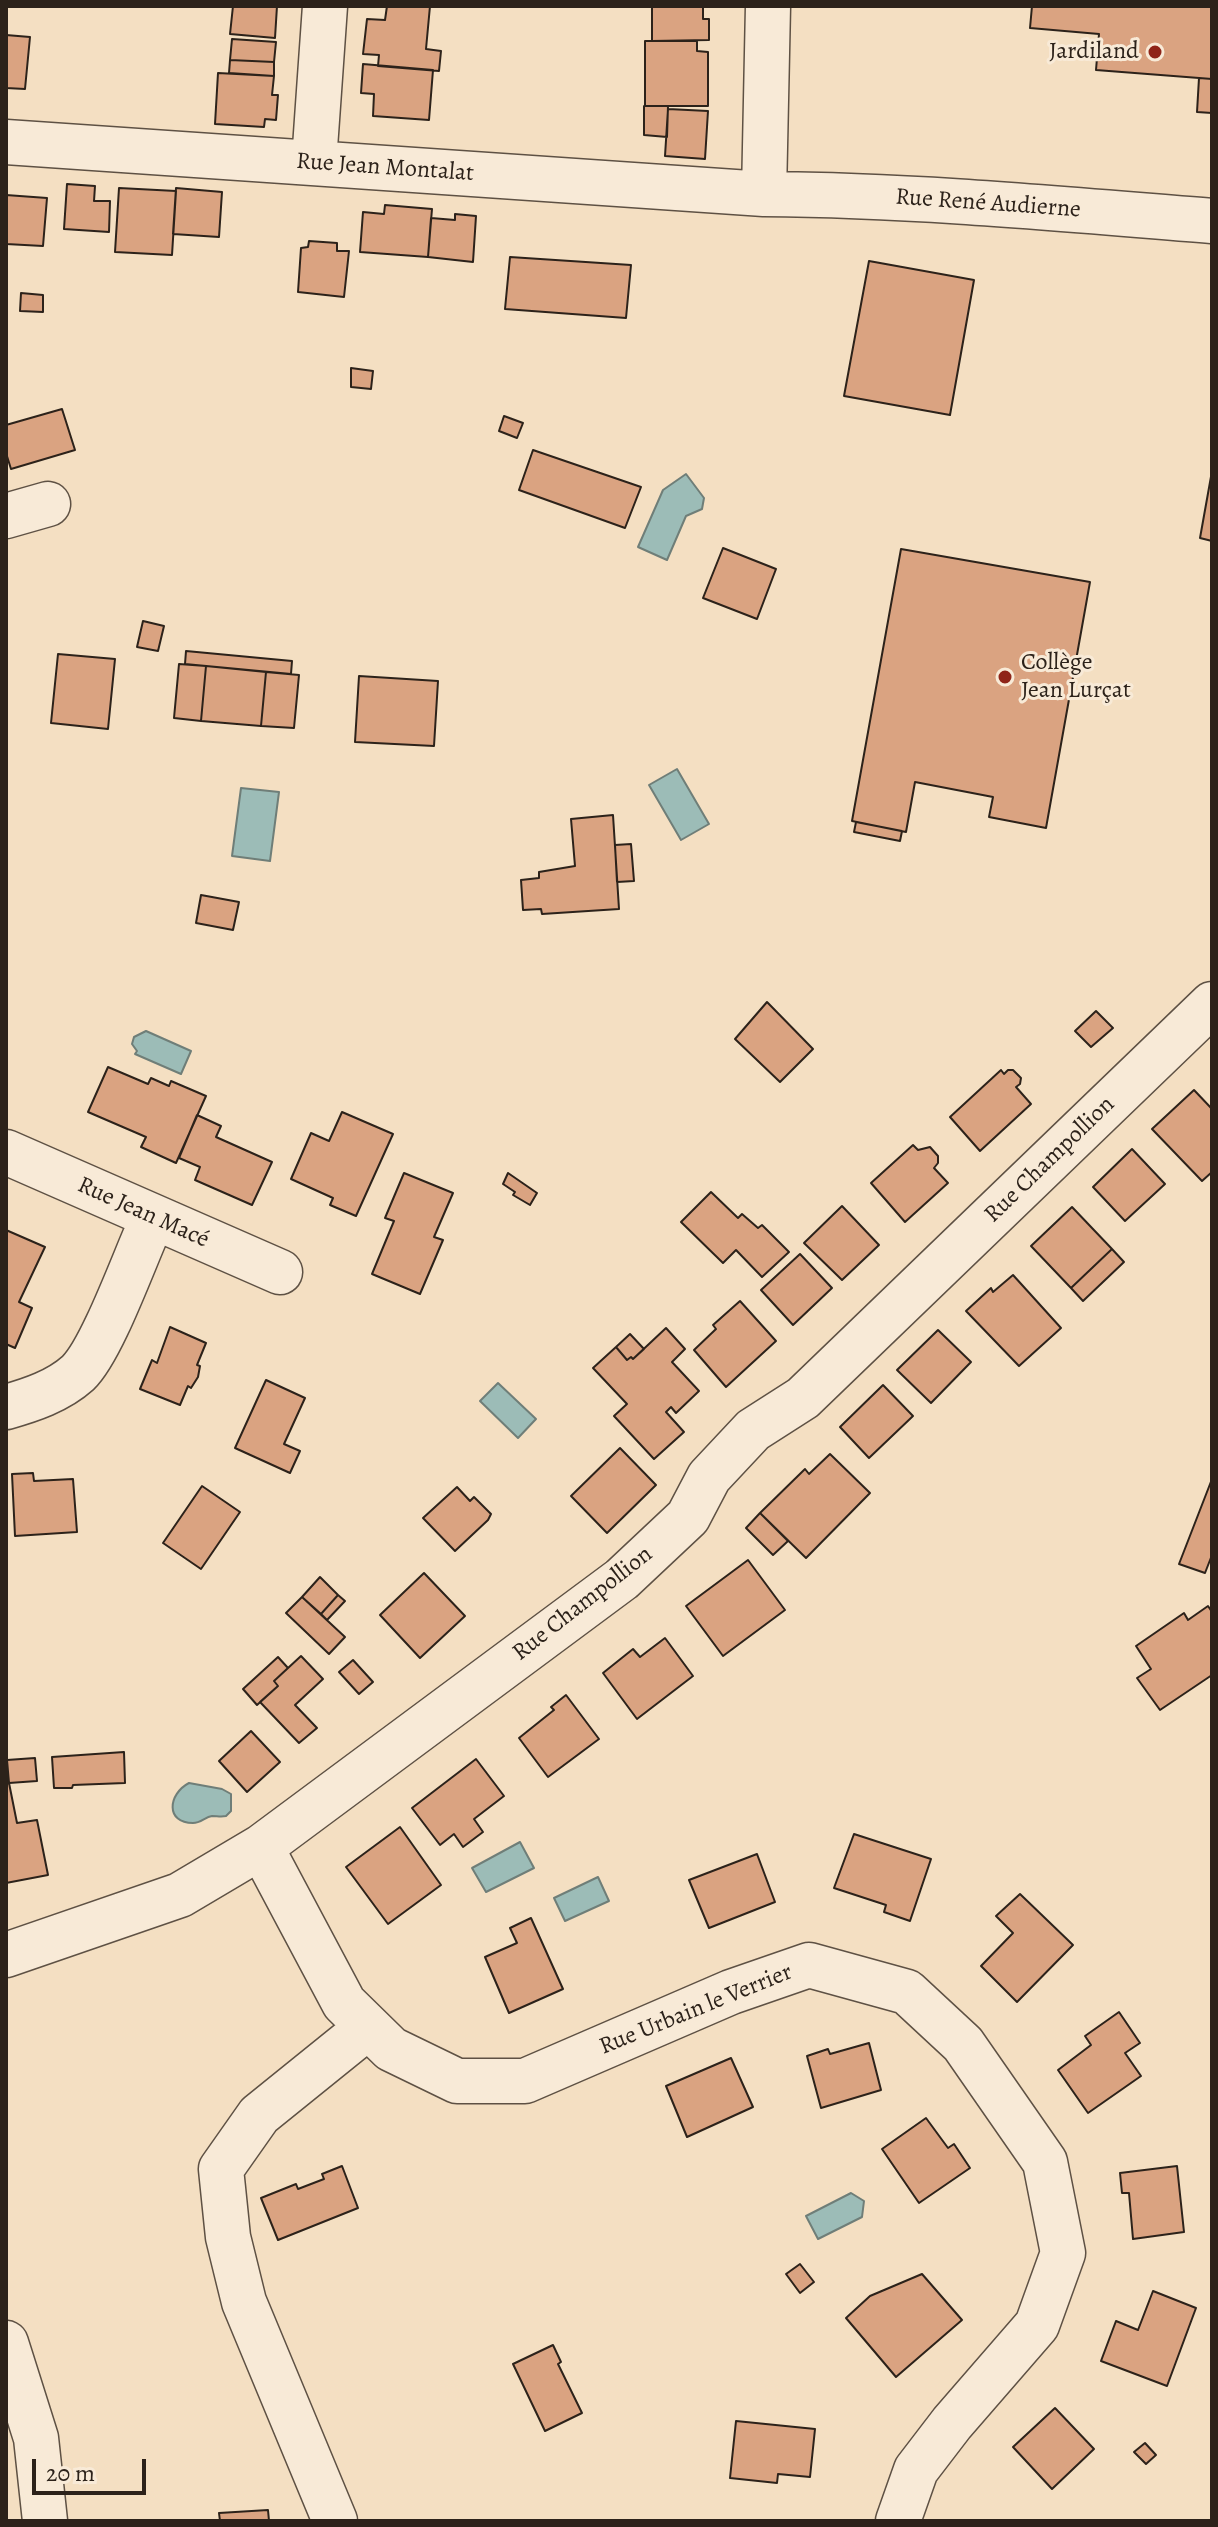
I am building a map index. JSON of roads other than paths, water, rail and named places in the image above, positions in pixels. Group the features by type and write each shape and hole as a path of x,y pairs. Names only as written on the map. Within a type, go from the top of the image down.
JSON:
{"street":[{"path":"314,162 325,6"},
{"path":"764,194 768,6"},
{"name":"Rue Jean Montalat","path":"6,142 764,194"},
{"name":"Rue René Audierne","path":"764,194 1000,204 1212,221"},
{"path":"6,516 48,504"},
{"name":"Rue Champollion","path":"6,1955 180,1895 261,1847 622,1579 688,1517 709,1477 753,1430 803,1398 1212,1004"},
{"name":"Rue Jean Macé","path":"6,1152 280,1272"},
{"path":"6,1407 50,1391 81,1370 95,1348 153,1218"},
{"name":"Rue Urbain le Verrier","path":"261,1847 344,2003 391,2049 457,2081 525,2081 731,1992 809,1965 907,1992 963,2044 1045,2162 1063,2253 1037,2325 952,2423 916,2470 898,2521"},
{"path":"335,2521 244,2302 228,2237 221,2169 259,2115 368,2027"},
{"path":"6,2343 36,2438 45,2521"}],"water":[{"path":"686,474 704,498 702,509 686,516 667,560 638,547 663,490"},
{"path":"677,769 709,824 681,840 649,785"},
{"path":"241,788 279,792 270,861 232,856"},
{"path":"146,1031 191,1051 181,1074 135,1054 137,1051 132,1044 134,1037"},
{"path":"498,1383 536,1419 518,1438 480,1401"},
{"path":"189,1783 222,1789 231,1794 231,1811 226,1816 212,1816 196,1823 178,1818 174,1813 174,1800"},
{"path":"520,1842 534,1868 486,1892 472,1868"},
{"path":"598,1877 609,1901 565,1921 554,1898"},
{"path":"851,2193 864,2201 862,2217 818,2239 806,2216"}],"place":[{"name":"Jardiland","path":"1155,52"},
{"name":"Collège Jean Lurçat","path":"1005,677"}]}
